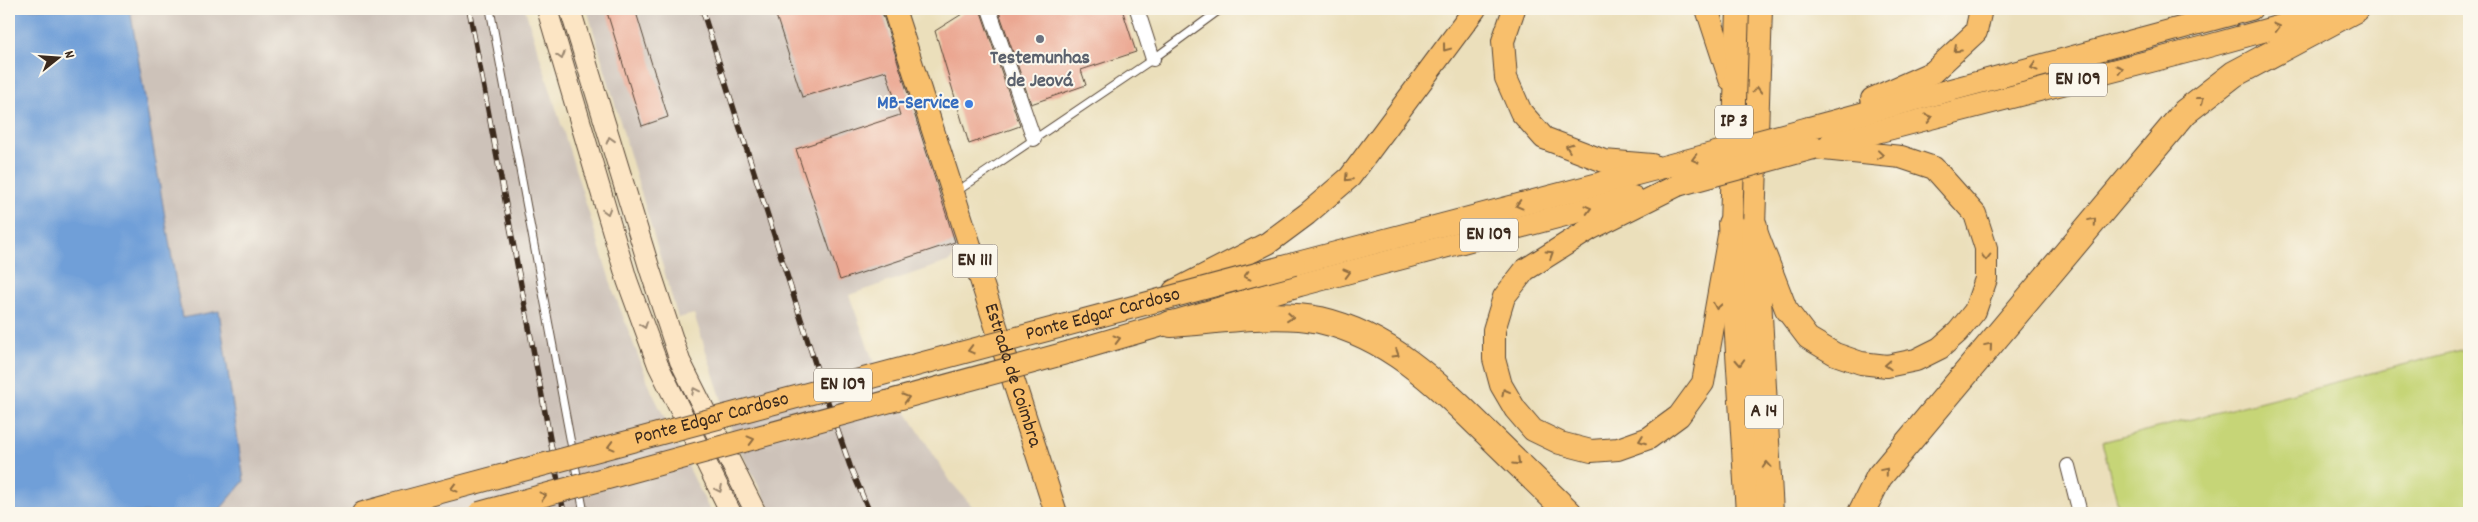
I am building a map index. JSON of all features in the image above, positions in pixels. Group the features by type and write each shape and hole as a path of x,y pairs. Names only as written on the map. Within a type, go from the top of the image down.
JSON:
{"highway":[{"path":"1861,513 1879,477 2185,112 2234,74 2356,9"},
{"name":"A 14","path":"1743,225 1749,513"},
{"name":"A 14","path":"1743,225 1770,513"},
{"path":"1171,324 1283,316 1319,320 1353,331 1396,353 1429,376 1570,513"}],"main road":[{"path":"547,9 627,280 658,365 731,513"},
{"path":"570,9 680,361 756,513"},
{"name":"Estrada de Coimbra","path":"894,9 1056,513"},
{"path":"1160,298 1268,243 1307,214 1350,177 1475,9"},
{"path":"1514,9 1503,41 1506,78 1521,112 1544,138 1604,161 1673,176"},
{"path":"1707,9 1734,93"},
{"name":"IP 3","path":"1738,9 1734,93 1743,225"},
{"path":"1760,20 1765,9"},
{"path":"1812,138 1933,72 1976,32 1981,9"},
{"name":"EN 109","path":"1297,275 1812,138 2251,9"},
{"name":"EN 109","path":"1812,138 2205,47 2342,9"},
{"name":"IP 3","path":"1743,225 1760,20"},
{"path":"1743,225 1786,309 1808,338 1835,354 1861,363 1888,366 1916,360 1940,348 1958,332 1975,311 1986,279 1986,248 1975,214 1948,182 1934,168 1901,157 1812,138"},
{"path":"1673,176 1525,270 1504,297 1494,330 1494,359 1501,385 1514,409 1534,430 1560,443 1591,451 1618,449 1649,438 1679,416 1703,383 1743,225"},
{"name":"Ponte Edgar Cardoso","path":"363,513 1160,298 1297,275"},
{"name":"Ponte Edgar Cardoso","path":"479,513 1171,324 1297,275"}],"street":[{"path":"989,9 1034,138"},
{"path":"1137,9 1153,59"},
{"path":"2068,466 2080,513"}],"lane":[{"path":"490,9 584,513"},
{"path":"953,193 1153,59 1221,9"}],"shaded area":[{"path":"130,9 525,9 614,293 652,392 711,513 217,513 244,481 219,311 182,318"},
{"path":"587,9 883,9 958,251 950,261 849,295 873,360 951,482 978,513 772,513 734,438 694,314 678,318"}],"green space":[{"path":"2469,348 2469,513 2120,513 2102,442"}],"water":[{"path":"9,9 130,9 182,318 219,311 244,481 217,513 9,513"}],"building":[{"path":"606,9 635,9 668,117 642,126"},
{"path":"774,9 881,9 955,242 840,280 796,149 900,115 886,71 802,97"},
{"path":"970,9 980,9 1020,126 969,144 935,31"},
{"path":"998,9 1122,9 1136,52 1081,70 1086,85 1031,104"}],"railway":[{"path":"469,9 564,513"},
{"path":"702,9 821,382 850,466 870,513"}],"place":[{"name":"Testemunhas de Jeová","path":"1040,39"},
{"name":"MB-Service","path":"969,104"}]}
